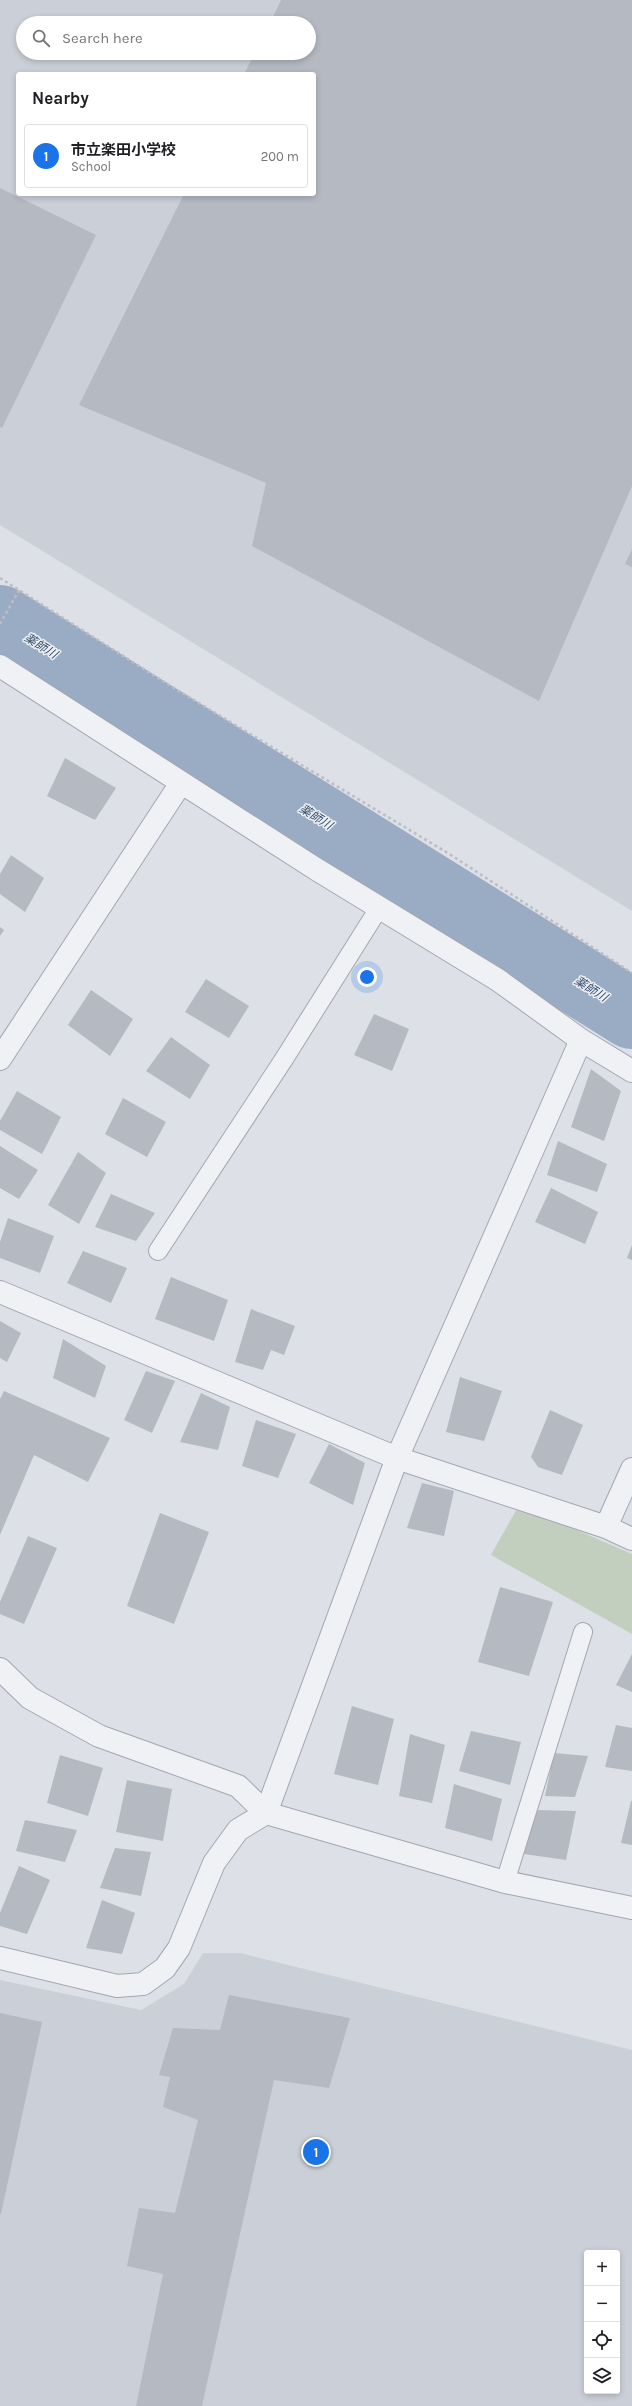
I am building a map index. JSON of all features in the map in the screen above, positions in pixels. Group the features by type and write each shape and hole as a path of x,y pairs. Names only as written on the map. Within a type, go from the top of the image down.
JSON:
{"street":[{"path":"0,666 181,783 379,908 498,980 581,1040 632,1071"},
{"path":"0,1059 181,783"},
{"path":"0,1958 116,1986 143,1984 165,1968 179,1948 218,1858 238,1830 266,1813 397,1458 581,1040"},
{"path":"0,1292 397,1458 606,1528 632,1539"},
{"path":"606,1528 632,1469"},
{"path":"0,1669 30,1698 99,1736 238,1786 266,1813 505,1882 632,1908"}],"lane":[{"path":"158,1251 284,1059 379,908"},
{"path":"505,1882 582,1632"}],"path":[{"path":"0,578 169,686 451,855 632,973"},
{"path":"0,624 19,590"}],"shaded area":[{"path":"0,0 632,0 632,911 0,525"},
{"path":"203,1953 240,1953 632,2050 632,2406 0,2406 0,1980 141,2010 184,1984"}],"green space":[{"path":"519,1505 632,1554 632,1634 491,1555"}],"building":[{"path":"281,0 632,0 632,486 539,701 252,546 266,483 79,405 183,196 316,196 316,72 245,72 251,60 316,60 316,16 273,16"},
{"path":"0,188 96,235 2,428 0,427"},
{"path":"632,549 632,567 625,564"},
{"path":"65,758 116,788 95,820 47,796"},
{"path":"11,855 44,878 25,912 0,894 0,874"},
{"path":"0,927 4,930 0,936"},
{"path":"206,979 249,1006 229,1038 185,1012"},
{"path":"91,990 133,1019 110,1056 68,1025"},
{"path":"374,1014 409,1029 392,1071 354,1055"},
{"path":"171,1037 210,1065 190,1099 146,1071"},
{"path":"591,1069 621,1091 604,1141 571,1127"},
{"path":"17,1091 61,1117 42,1154 0,1130 0,1121"},
{"path":"123,1098 166,1122 147,1157 105,1134"},
{"path":"558,1141 607,1164 597,1192 547,1175"},
{"path":"0,1146 38,1170 19,1199 0,1188"},
{"path":"78,1152 106,1173 79,1224 48,1205"},
{"path":"551,1188 598,1212 585,1244 535,1222"},
{"path":"111,1194 155,1213 136,1241 95,1227"},
{"path":"8,1218 54,1236 40,1273 0,1258 0,1242"},
{"path":"632,1245 632,1260 627,1258"},
{"path":"83,1251 127,1268 111,1303 67,1283"},
{"path":"171,1277 228,1300 214,1341 155,1319"},
{"path":"251,1309 295,1326 284,1355 271,1350 263,1370 235,1362"},
{"path":"0,1321 21,1333 7,1362 0,1358"},
{"path":"63,1339 106,1366 95,1398 53,1378"},
{"path":"146,1371 175,1381 152,1433 124,1420"},
{"path":"460,1377 502,1391 484,1441 446,1432"},
{"path":"4,1391 110,1438 88,1482 34,1455 0,1535 0,1399"},
{"path":"201,1393 230,1407 218,1450 180,1442"},
{"path":"550,1410 583,1425 562,1475 538,1467 531,1457"},
{"path":"256,1420 296,1434 278,1478 242,1466"},
{"path":"329,1444 365,1463 353,1505 309,1483"},
{"path":"422,1483 454,1491 444,1536 407,1528"},
{"path":"160,1513 209,1532 174,1624 127,1606"},
{"path":"28,1536 57,1548 24,1624 0,1614 0,1602"},
{"path":"500,1587 553,1602 529,1676 478,1662"},
{"path":"632,1654 632,1692 616,1685"},
{"path":"352,1706 394,1719 378,1785 334,1774"},
{"path":"616,1725 632,1728 632,1771 605,1767"},
{"path":"471,1731 521,1742 510,1785 459,1771"},
{"path":"410,1734 445,1745 432,1803 399,1796"},
{"path":"554,1753 588,1756 575,1797 545,1796"},
{"path":"60,1755 103,1768 88,1816 47,1803"},
{"path":"127,1780 172,1789 163,1841 116,1832"},
{"path":"454,1784 502,1799 492,1841 445,1828"},
{"path":"632,1801 632,1845 621,1843"},
{"path":"536,1810 576,1811 566,1860 524,1854"},
{"path":"25,1820 77,1830 65,1862 16,1851"},
{"path":"115,1848 151,1852 141,1896 100,1888"},
{"path":"19,1866 50,1880 27,1934 0,1926 0,1913"},
{"path":"102,1900 135,1913 122,1954 86,1948"},
{"path":"229,1995 350,2018 329,2088 274,2080 202,2406 136,2406 163,2274 127,2266 139,2208 175,2213 198,2120 163,2107 170,2077 159,2075 173,2028 220,2030"},
{"path":"0,2013 42,2022 1,2214 0,2214"}],"waterway":[{"name":"薬師川","path":"0,620 632,1014"}],"place":[{"name":"市立楽田小学校","path":"316,2152"}]}
